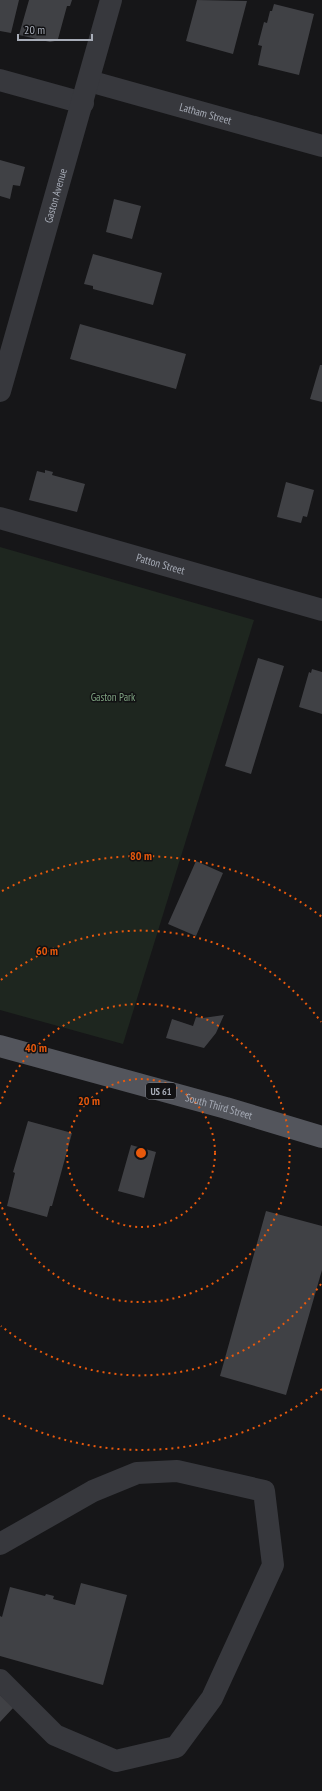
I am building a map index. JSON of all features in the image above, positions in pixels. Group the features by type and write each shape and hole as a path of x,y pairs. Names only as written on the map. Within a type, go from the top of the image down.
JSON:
{"main road":[{"name":"South Third Street","path":"0,1046 226,1108 322,1137"}],"street":[{"name":"Gaston Avenue","path":"0,391 111,0"},
{"path":"0,80 83,103"},
{"name":"Latham Street","path":"89,81 322,146"},
{"name":"Patton Street","path":"0,518 322,610"},
{"path":"0,1544 93,1491 137,1473 177,1471 264,1492 273,1564 212,1698 176,1747 116,1762 55,1735 0,1680"}],"green space":[{"name":"Gaston Park","path":"0,547 254,620 123,1044 0,1010"}],"building":[{"path":"0,0 19,0 11,33 0,31"},
{"path":"29,0 72,0 70,6 67,6 58,39 50,42 19,35"},
{"path":"197,0 247,1 233,54 186,41"},
{"path":"274,4 314,14 299,75 258,65 262,46 258,45 264,22 267,23 270,11 272,11"},
{"path":"0,160 25,167 20,186 13,185 10,199 0,196"},
{"path":"114,199 141,206 132,239 106,232"},
{"path":"93,254 162,273 153,305 93,289 93,286 84,284"},
{"path":"80,324 186,354 176,389 70,359"},
{"path":"320,365 322,365 322,402 310,399"},
{"path":"45,470 53,472 52,475 85,484 77,512 29,500 37,471 45,473"},
{"path":"286,482 314,490 307,517 303,516 301,523 277,517"},
{"path":"258,658 284,666 251,774 225,766"},
{"path":"312,669 322,672 322,714 299,707 309,672 311,673"},
{"path":"196,861 223,873 196,936 168,924"},
{"path":"224,1015 216,1033 204,1048 166,1038 172,1019 193,1026 196,1017 203,1018"},
{"path":"28,1121 72,1133 52,1206 50,1206 47,1217 7,1206 15,1173 13,1172"},
{"path":"131,1145 156,1152 144,1198 118,1191"},
{"path":"266,1211 322,1226 322,1270 286,1395 220,1376"},
{"path":"81,1583 127,1595 103,1685 0,1656 0,1616 2,1617 10,1587 45,1596 46,1594 54,1596 53,1599 75,1605"},
{"path":"0,1695 14,1707 0,1722"}]}
